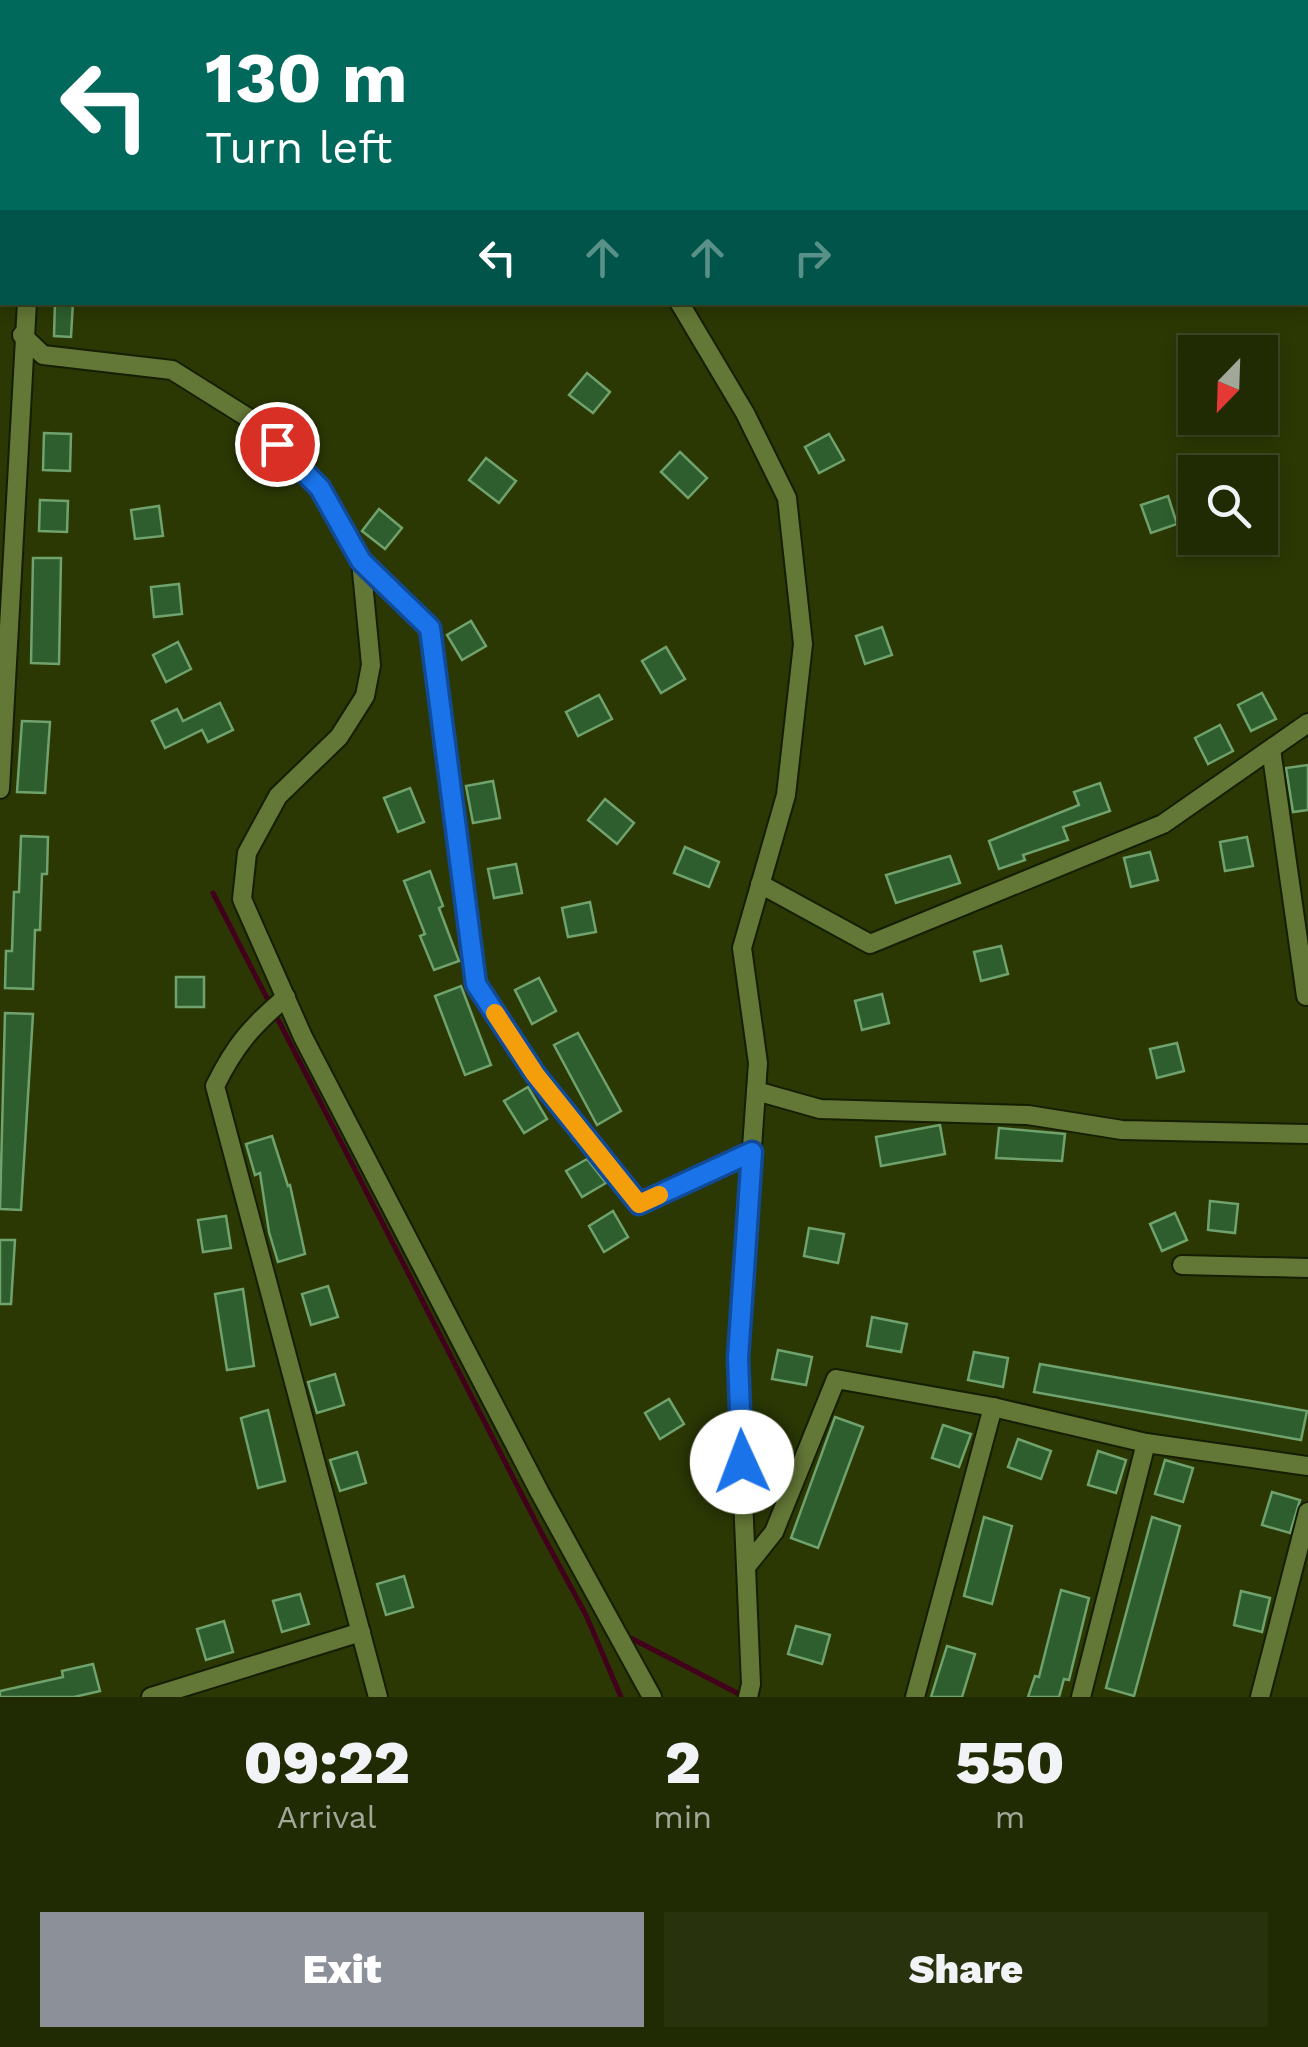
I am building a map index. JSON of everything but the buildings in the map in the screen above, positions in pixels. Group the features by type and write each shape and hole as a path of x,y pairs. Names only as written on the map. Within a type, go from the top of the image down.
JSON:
{"street":[{"path":"0,789 26,305"},
{"path":"681,305 746,413 787,498 803,644 786,795 742,948 758,1063 738,1358 748,1697"},
{"path":"22,335 44,355 172,370 255,422 320,488 361,561 430,628 476,984 535,1074 639,1204 752,1152"},
{"path":"361,561 371,665 365,696 339,737 278,796 247,853 242,899 286,997 540,1493 652,1697"},
{"path":"760,884 870,944 1163,824 1308,724"},
{"path":"1271,749 1306,996"},
{"path":"286,997 248,1030 231,1053 216,1086 378,1697"},
{"path":"756,1091 820,1109 1028,1115 1122,1130 1308,1134"},
{"path":"1182,1265 1308,1268"},
{"path":"746,1567 774,1532 836,1380 993,1407 1146,1443 1308,1466"},
{"path":"916,1697 993,1407"},
{"path":"1081,1697 1146,1443"},
{"path":"1260,1697 1308,1512"},
{"path":"151,1697 361,1632"}],"waterway":[{"path":"213,893 586,1615 621,1697"},
{"path":"625,1635 739,1694"}],"slow traffic":[{"path":"495,1013 535,1074 639,1204 659,1195"}],"route":[{"path":"277,444 320,488 361,561 430,628 476,984 535,1074 639,1204 752,1152 738,1358 742,1462"}]}
